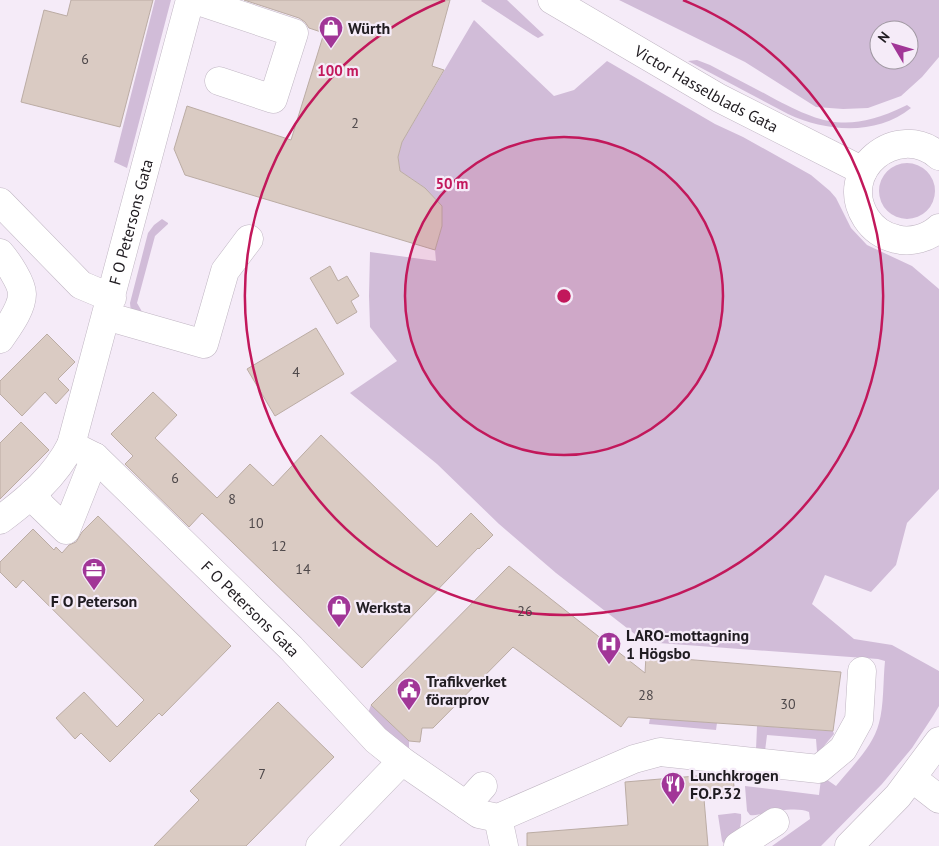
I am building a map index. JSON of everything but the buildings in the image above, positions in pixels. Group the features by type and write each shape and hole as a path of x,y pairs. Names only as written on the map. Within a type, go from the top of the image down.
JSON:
{"street":[{"name":"F O Petersons Gata","path":"83,451 109,307 190,0"},
{"path":"195,0 294,33 273,99 219,81"},
{"name":"Victor Hasselblads Gata","path":"552,0 720,98 863,171"},
{"path":"936,146 916,144 895,145 876,154 863,171 858,196 863,213 873,227 888,237 905,241 936,236"},
{"path":"4,213 81,286 109,307 204,344 225,271 249,239"},
{"path":"0,253 10,264 22,293 16,314 0,339"},
{"name":"F O Petersons Gata","path":"0,520 48,479 62,462 83,451"},
{"name":"F O Petersons Gata","path":"83,451 291,648 376,740 402,761 475,795 479,814 498,818"},
{"path":"33,493 41,506 66,530 83,451"},
{"path":"504,846 498,818 634,759 660,752 819,769 843,749 859,720 862,672"},
{"path":"848,846 898,796 939,741"},
{"path":"320,846 402,761"},
{"path":"912,778 939,799"},
{"path":"738,846 775,822"}],"shaded area":[{"path":"155,0 171,0 127,168 114,162"},
{"path":"482,0 507,0 544,35 538,38"},
{"path":"619,0 939,0 939,57 922,77 901,96 868,108 816,107 745,62"},
{"path":"474,20 554,96 574,90 607,61 715,124 743,137 811,175 836,198 851,228 867,245 912,266 939,289 939,489 907,523 896,565 871,592 825,575 812,604 854,639 892,645 939,671 939,706 912,748 882,784 821,846 772,846 810,819 809,812 787,810 750,815 747,811 745,786 819,795 821,779 823,777 836,786 861,756 876,732 882,709 885,661 645,642 556,573 499,524 437,464 350,393 397,361 370,327 370,252 436,261 435,250 442,226 442,206 425,188 400,171 398,157 402,142"},
{"path":"697,60 789,107 821,119 836,122 852,122 885,115 907,105 911,108 897,117 867,127 851,128 819,125 788,114 688,61"},
{"path":"902,163 912,163 927,171 933,180 935,191 933,202 927,211 912,219 902,219 891,214 884,207 879,196 879,186 884,175 891,168"},
{"path":"162,219 168,224 155,236 137,303 148,322 131,313 130,303 148,233"},
{"path":"371,705 409,741 409,748 407,749 367,716"},
{"path":"650,718 717,723 716,730 649,724"},
{"path":"757,726 833,731 834,734 818,753 816,739 767,735 765,751 756,750"},
{"path":"741,814 740,828 733,839 724,844 718,815"}],"place":[{"name":"Würth","path":"331,49"},
{"name":"F O Peterson","path":"94,591"},
{"name":"Werksta","path":"339,628"},
{"name":"LARO-mottagning 1 Högsbo","path":"609,665"},
{"name":"Trafikverket förarprov","path":"409,711"},
{"name":"Lunchkrogen FO.P.32","path":"673,805"}]}
